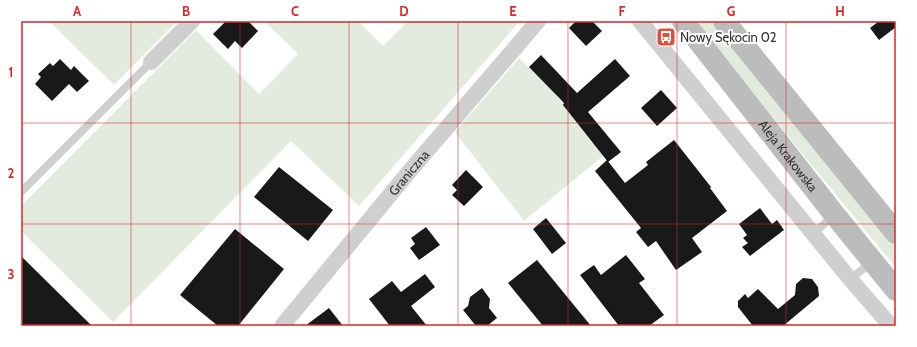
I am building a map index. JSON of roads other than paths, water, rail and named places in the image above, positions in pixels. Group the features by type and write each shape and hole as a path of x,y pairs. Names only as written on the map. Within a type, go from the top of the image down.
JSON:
{"main road":[{"name":"Aleja Krakowska","path":"683,21 834,214 896,290"},
{"path":"724,21 896,233"}],"street":[{"path":"151,62 192,21"},
{"name":"Graniczna","path":"282,326 408,172 538,21"},
{"path":"640,21 890,326"}],"lane":[{"path":"21,192 151,62"},
{"path":"814,233 834,214"},
{"path":"850,279 873,262"}],"place":[{"name":"Nowy Sękocin 02","path":"666,37"}]}
